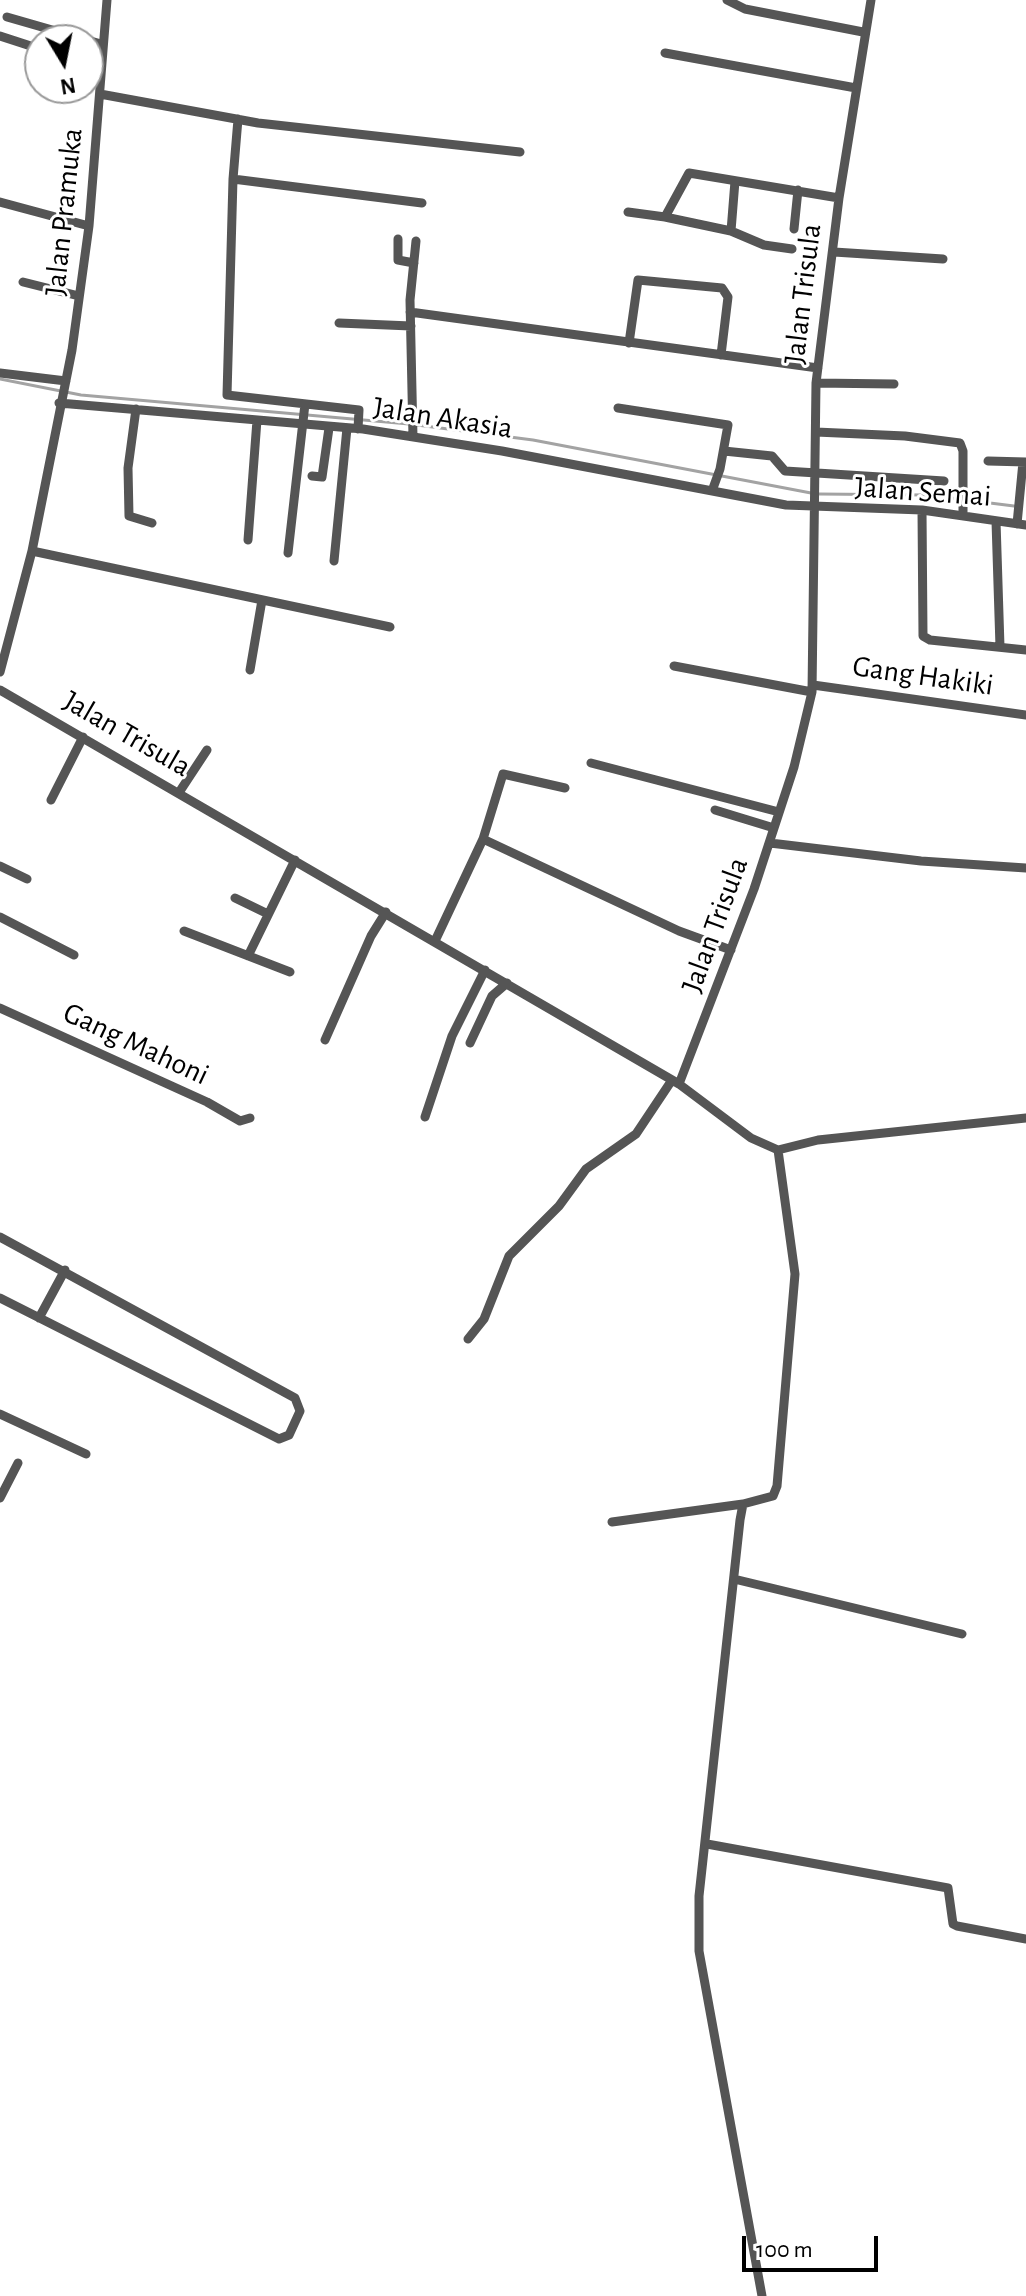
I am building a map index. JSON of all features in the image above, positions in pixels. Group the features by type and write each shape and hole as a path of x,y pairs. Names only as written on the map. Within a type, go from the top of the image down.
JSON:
{"street":[{"name":"Jalan Pramuka","path":"104,24 107,0"},
{"path":"727,0 745,9 863,32"},
{"name":"Jalan Trisula","path":"0,690 180,791 675,1084 731,950 770,843 812,688 816,383 839,198 863,32 871,0"},
{"path":"7,17 31,24"},
{"path":"0,36 24,44"},
{"path":"665,53 856,88"},
{"path":"104,95 238,119 520,152"},
{"name":"Jalan Pramuka","path":"0,672 32,551 79,296 89,226 99,104"},
{"path":"238,119 233,179 227,395 349,408 360,413 359,427"},
{"path":"665,217 673,206 685,174 839,198"},
{"path":"233,179 422,203"},
{"path":"731,231 735,181"},
{"path":"794,229 798,190"},
{"path":"0,202 89,226"},
{"path":"628,212 731,231 764,245 792,249"},
{"path":"398,239 398,260 414,263"},
{"path":"413,432 410,312 416,241"},
{"path":"834,252 943,259"},
{"path":"629,343 637,280 722,288 728,297 721,355"},
{"path":"23,282 79,296"},
{"path":"410,312 818,368"},
{"path":"339,323 411,326"},
{"name":"Jalan Akasia","path":"0,373 62,393 136,409 329,428 359,427 413,432 712,490 815,506"},
{"path":"816,383 894,384"},
{"path":"288,553 305,404"},
{"path":"618,408 728,425 712,490"},
{"path":"136,409 128,468 129,516 152,523"},
{"path":"248,540 257,420"},
{"path":"312,476 322,477 329,428"},
{"path":"334,561 347,428"},
{"path":"816,432 905,436 960,443 963,512"},
{"path":"724,451 772,456 785,471 944,481"},
{"path":"988,461 1024,462 1019,496 1020,521"},
{"name":"Jalan Semai","path":"815,506 963,512 996,521 1020,521"},
{"path":"922,510 923,636 930,640 1026,650"},
{"path":"996,521 1000,647"},
{"path":"32,551 390,627"},
{"path":"250,670 262,600"},
{"name":"Gang Hakiki","path":"674,666 812,688 1026,715"},
{"path":"51,800 83,737"},
{"path":"180,791 207,750"},
{"path":"591,763 779,812"},
{"path":"435,941 483,839 503,774 565,788"},
{"path":"715,810 774,828"},
{"path":"483,839 679,931 731,950"},
{"path":"770,843 921,861 1026,868"},
{"path":"248,956 295,860"},
{"path":"0,866 27,879"},
{"path":"235,898 268,914"},
{"path":"325,1040 371,936 386,912"},
{"path":"0,917 74,955"},
{"path":"184,931 290,972"},
{"path":"425,1117 452,1036 485,970"},
{"path":"470,1043 492,996 507,983"},
{"name":"Gang Mahoni","path":"0,1008 207,1102 240,1121 250,1118"},
{"path":"468,1339 484,1319 509,1256 559,1206 586,1169 636,1134 675,1084 751,1138 778,1150 818,1140 1026,1118"},
{"path":"612,1522 741,1512 773,1496 777,1486 795,1274 778,1150"},
{"path":"0,1237 295,1398 300,1411 289,1435 279,1439 0,1298"},
{"path":"39,1318 65,1270"},
{"path":"0,1414 86,1454"},
{"path":"0,1498 18,1463"},
{"path":"741,1512 699,1896 699,1951 762,2296"},
{"path":"734,1579 962,1634"},
{"path":"707,1844 948,1888 952,1895 952,1920 957,1926 1026,1939"}],"waterway":[{"path":"0,379 81,395 409,424"},
{"path":"417,425 533,440 811,493"},
{"path":"819,494 926,495 959,499"},
{"path":"966,500 1014,506"}]}
